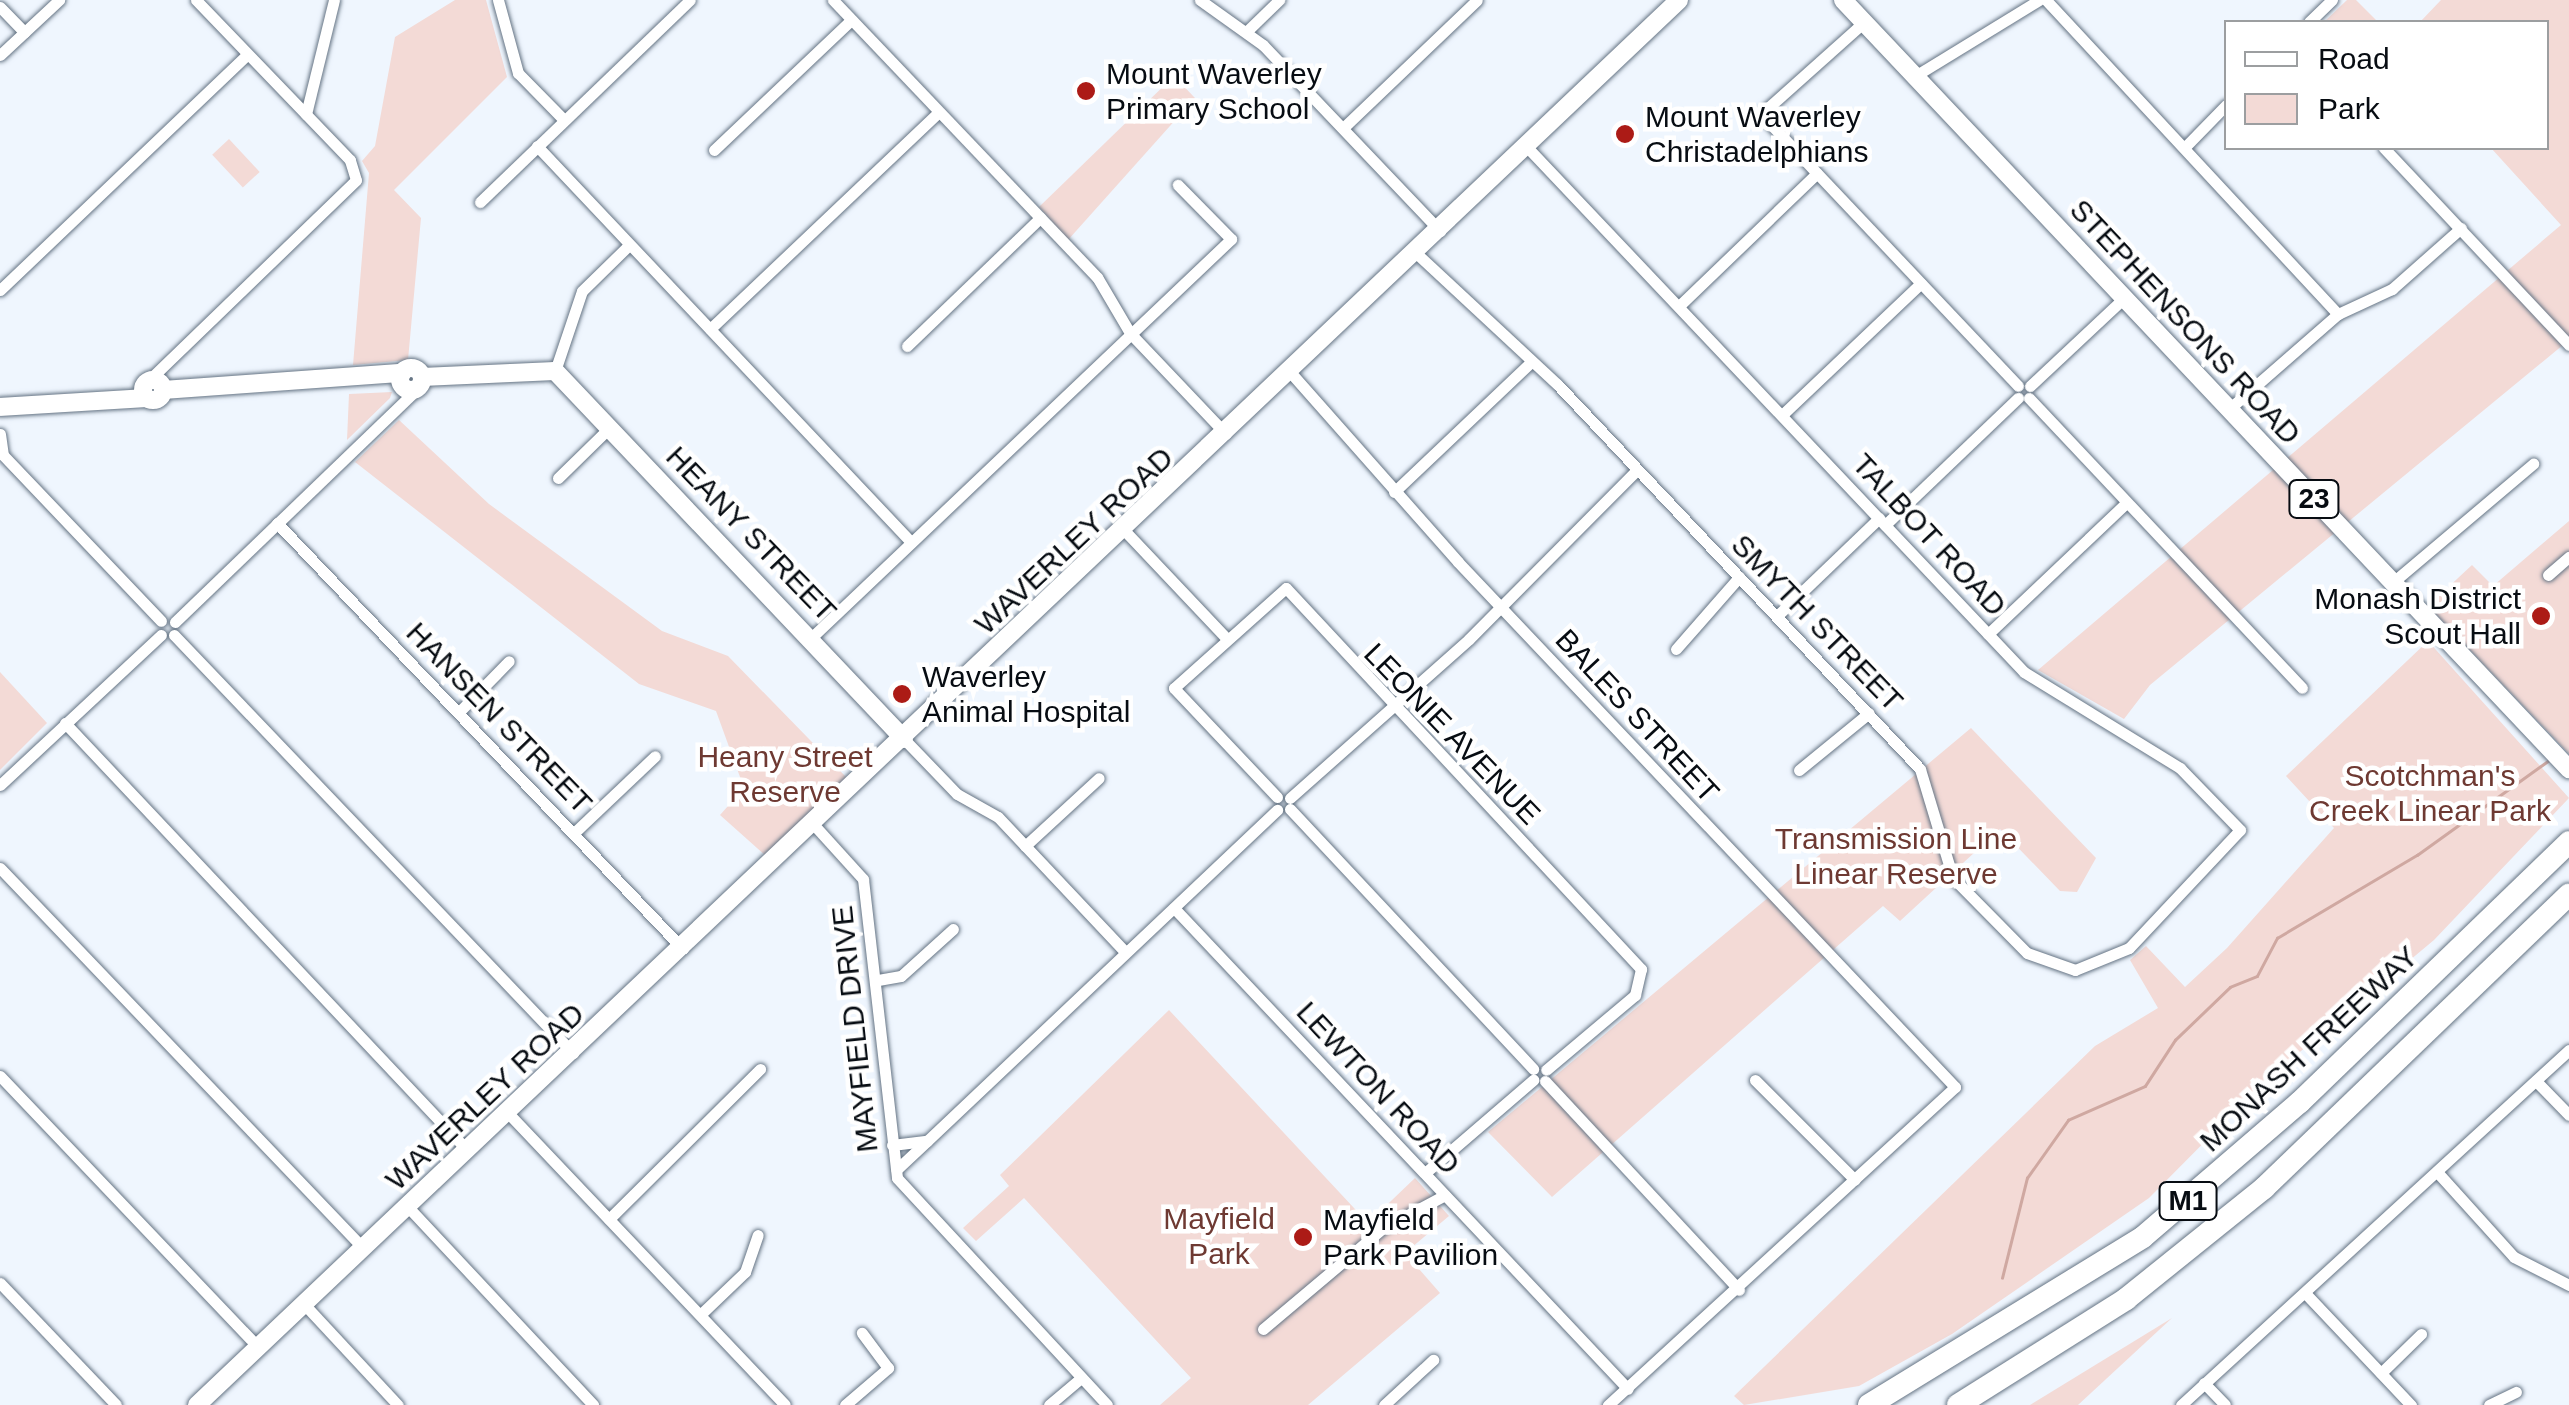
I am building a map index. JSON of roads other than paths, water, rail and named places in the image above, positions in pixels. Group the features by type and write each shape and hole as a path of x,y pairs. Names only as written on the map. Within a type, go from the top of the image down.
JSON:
{"highway":[{"path":"2466,943 2569,823"},
{"name":"MONASH FREEWAY","path":"1869,1405 2143,1237 2466,943 2569,842"},
{"name":"M1","path":"1958,1405 2126,1299 2248,1201 2569,896"},
{"path":"2502,962 2569,906"}],"main road":[{"name":"WAVERLEY ROAD","path":"197,1405 1291,373 1679,0"},
{"name":"STEPHENSONS ROAD","path":"1843,0 2569,770"},
{"path":"0,407 120,398 152,388 380,378 410,381 555,370"},
{"name":"HEANY STREET","path":"555,370 904,739"}],"street":[{"path":"0,55 59,0"},
{"path":"152,388 167,363 356,180 350,160 196,0"},
{"path":"306,114 334,0"},
{"path":"498,0 518,73 564,120"},
{"path":"833,0 1097,277 1130,333 1226,434"},
{"path":"1200,0 1246,31 1440,230"},
{"path":"1246,31 1279,0"},
{"path":"1342,128 1477,0"},
{"path":"1915,76 2042,0 2185,147 2338,314"},
{"path":"2311,20 2332,0"},
{"path":"480,202 684,2"},
{"path":"0,7 24,32"},
{"path":"714,150 852,20"},
{"path":"1864,22 1760,114 2302,688"},
{"path":"0,290 247,55"},
{"path":"2185,147 2224,107"},
{"path":"710,329 939,112"},
{"path":"537,146 911,542"},
{"name":"TALBOT ROAD","path":"1527,146 2035,680 2180,768 2240,830 2156,922"},
{"path":"2386,150 2569,344"},
{"path":"1680,305 1818,173"},
{"path":"812,638 1231,239 1178,184"},
{"path":"907,346 1040,218"},
{"path":"2228,409 2338,314 2392,289 2461,228"},
{"path":"555,370 582,291 630,245"},
{"name":"SMYTH STREET","path":"1416,253 1532,361 1778,614 1920,769 1953,878 2026,953 2049,966 2090,969 2156,922"},
{"path":"1783,414 1921,283"},
{"path":"1778,614 2124,298"},
{"path":"1394,492 1532,361"},
{"name":"BALES STREET","path":"1291,373 1499,606 1955,1087 1855,1180"},
{"path":"0,785 397,411 410,381"},
{"path":"558,478 610,428"},
{"path":"0,434 4,454 573,1052"},
{"path":"2392,582 2533,464"},
{"path":"896,1170 1499,606 1636,470"},
{"path":"1988,634 2126,503"},
{"name":"HANSEN STREET","path":"277,522 683,949"},
{"path":"1124,530 1226,639 1174,688 1739,1290"},
{"path":"2548,575 2569,557"},
{"path":"1676,649 1739,577"},
{"name":"LEONIE AVENUE","path":"1226,639 1286,588 1390,705 1641,969 1634,995 1539,1075"},
{"path":"459,712 509,661"},
{"path":"1799,770 1869,713"},
{"path":"65,723 468,1151"},
{"path":"904,739 1025,846 1125,952"},
{"path":"574,832 654,756"},
{"path":"1025,846 1099,778"},
{"name":"MAYFIELD DRIVE","path":"814,825 863,879 878,980 896,1170 1107,1405"},
{"path":"0,868 364,1249"},
{"name":"LEWTON ROAD","path":"1174,908 1628,1390"},
{"path":"878,980 901,976 953,929"},
{"path":"2181,1405 2569,1050"},
{"path":"608,1219 760,1069"},
{"path":"1425,1174 1539,1075"},
{"path":"0,1076 258,1347"},
{"path":"1608,1405 1739,1290 1855,1180 1755,1080"},
{"path":"2536,1081 2569,1115"},
{"path":"508,1113 785,1405"},
{"path":"892,1146 927,1140"},
{"path":"2438,1172 2514,1257 2569,1285"},
{"path":"1262,1329 1383,1228 1445,1195"},
{"path":"408,1207 593,1405"},
{"path":"701,1314 744,1272 758,1235"},
{"path":"0,1283 116,1405"},
{"path":"2306,1294 2411,1405"},
{"path":"304,1304 398,1405"},
{"path":"845,1405 888,1368 862,1333"},
{"path":"2381,1373 2420,1334"},
{"path":"1384,1405 1433,1360"},
{"path":"1049,1405 1082,1378"},
{"path":"2204,1383 2226,1405"},
{"path":"2489,1405 2516,1392"}],"waterway":[{"path":"2002,1278 2027,1178 2068,1120 2145,1086 2175,1040 2230,987 2257,976 2277,938 2417,855 2548,761"}],"place":[{"name":"Mount Waverley Primary School","path":"1086,91"},
{"name":"Mount Waverley Christadelphians","path":"1625,134"},
{"name":"Monash District Scout Hall","path":"2541,616"},
{"name":"Waverley Animal Hospital","path":"902,694"},
{"name":"Mayfield Park Pavilion","path":"1303,1237"}],"park label":[{"name":"Heany Street Reserve","path":"785,774"},
{"name":"Scotchman's Creek Linear Park","path":"2430,793"},
{"name":"Transmission Line Linear Reserve","path":"1896,856"},
{"name":"Mayfield Park","path":"1219,1236"}]}
